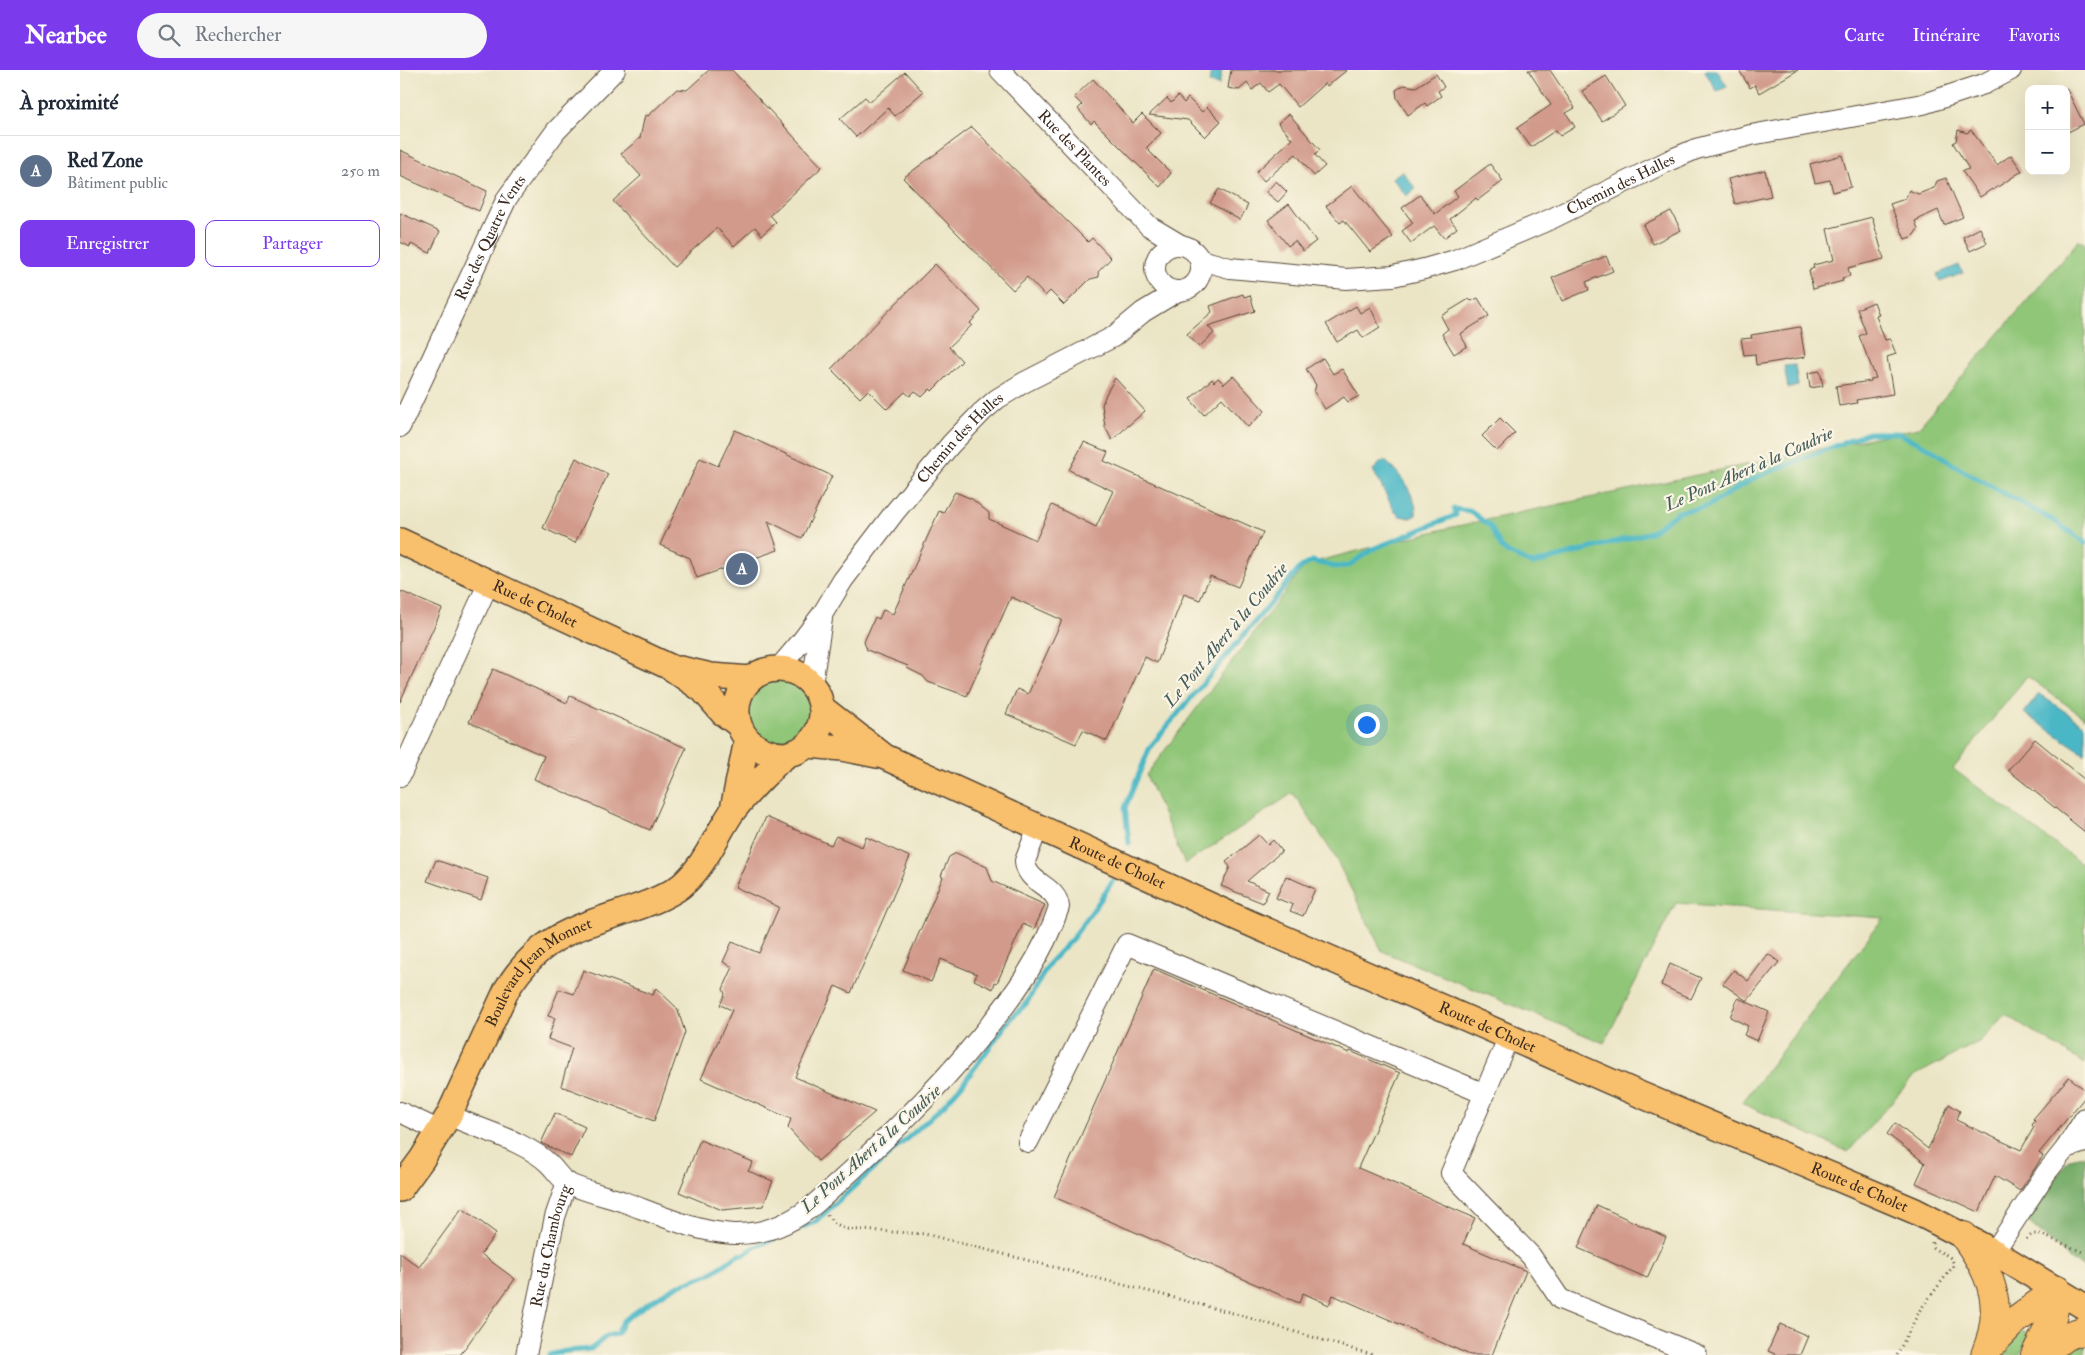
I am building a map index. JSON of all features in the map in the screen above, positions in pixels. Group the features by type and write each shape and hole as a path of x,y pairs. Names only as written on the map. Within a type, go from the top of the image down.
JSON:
{"highway":[{"path":"1964,1236 1981,1259 1991,1280 1995,1295 1996,1308 1993,1328 1986,1351"},
{"path":"1986,1351 2013,1322 2057,1290"},
{"path":"2035,1355 2050,1326 2056,1305 2057,1290"},
{"path":"2040,1355 2066,1336 2085,1330"}],"main road":[{"name":"Rue de Cholet","path":"400,541 670,667 703,690 723,714 742,732"},
{"name":"Rue de Cholet","path":"670,667 711,676 751,679"},
{"path":"732,812 742,732 736,712 738,700 743,689 751,679 764,672 778,669 802,676 812,684 819,695 822,708 822,722 808,745 797,751 785,755 771,754 758,749 742,732"},
{"name":"Route de Cholet","path":"822,708 885,757"},
{"name":"Route de Cholet","path":"808,745 842,748 885,757 1231,915 1940,1224 2001,1256 2085,1308"},
{"path":"732,812 785,755"},
{"name":"Boulevard Jean Monnet","path":"400,1189 444,1123 507,990 519,970 531,957 561,934 653,902 680,886 704,861 732,812"}],"street":[{"name":"Rue des Quatre Vents","path":"400,427 507,198 556,131 615,70"},
{"name":"Rue des Plantes","path":"1000,70 1149,226 1179,244"},
{"name":"Chemin des Halles","path":"1200,269 1230,268 1346,279 1385,277 1424,269 1455,260 1551,219 1670,160 1696,150 1751,135 1923,104 1984,84 2011,70"},
{"name":"Rue des Plantes","path":"1149,226 1159,254"},
{"path":"1179,244 1188,246 1196,252 1200,269 1194,286 1185,291 1176,292 1168,290 1156,277 1155,261 1159,254 1168,247 1179,244"},
{"name":"Chemin des Halles","path":"1143,312 1156,277"},
{"name":"Chemin des Halles","path":"778,669 823,613 843,580 888,520 952,444 982,412 1023,383 1113,337 1143,312 1176,292"},
{"path":"400,776 490,582"},
{"name":"Chemin des Halles","path":"812,684 823,613"},
{"path":"567,1182 679,1222 720,1233 765,1232 801,1216 908,1117 952,1072 1012,998 1044,941 1059,907 1055,896 1032,877 1025,866 1025,861 1038,826"},
{"path":"1028,1142 1127,944 1485,1094"},
{"path":"1509,1036 1451,1174 1531,1256 1560,1299 1697,1355"},
{"name":"Rue du Chambourg","path":"400,1112 518,1143 533,1151 547,1162 567,1182 555,1216 526,1353"},
{"path":"2001,1256 2046,1173 2066,1148 2085,1118"},
{"path":"2066,1148 2085,1142"}],"path":[{"path":"833,1222 845,1229 925,1234 1233,1313 1372,1355"},
{"path":"1897,1355 1920,1310 1954,1265 1953,1260 1948,1255 1932,1247 1931,1240 1940,1224"},
{"path":"2001,1256 2033,1234 2040,1234 2085,1253"}],"green space":[{"path":"2079,240 2085,244 2085,718 2027,676 1953,769 2085,866 2085,1064 2005,1014 1982,1040 1914,1076 1848,1152 1742,1103 1883,918 1676,903 1604,1043 1382,951 1334,855 1293,793 1185,864 1146,775 1306,564 1448,528 1918,428"},
{"path":"788,677 813,700 806,734 785,746 753,734 745,703 756,685"},
{"path":"2085,1156 2085,1268 2072,1261 2026,1220 2069,1159"},
{"path":"2021,1331 2029,1334 2029,1339 2019,1355 2001,1355 2007,1345"},
{"path":"2085,1342 2085,1355 2058,1355"}],"water":[{"path":"1211,70 1222,70 1219,85 1209,83"},
{"path":"1717,70 1727,86 1717,92 1705,71"},
{"path":"1402,171 1416,189 1406,196 1392,178"},
{"path":"1959,265 1963,273 1940,282 1937,274"},
{"path":"1795,365 1798,386 1788,388 1784,366"},
{"path":"1385,461 1396,471 1406,485 1414,501 1416,515 1410,518 1400,516 1395,512 1373,470 1381,462"},
{"path":"2039,694 2085,725 2085,754 2024,713"}],"building":[{"path":"709,70 732,70 822,167 770,215 776,222 762,235 755,227 734,246 717,228 674,267 613,201 641,176 621,154 640,138 645,115 648,116 677,89 687,90"},
{"path":"1231,70 1347,70 1327,86 1325,83 1298,107 1279,84 1268,92 1261,83 1252,90 1247,83 1239,90 1228,88"},
{"path":"1528,70 1550,70 1575,108 1566,113 1575,127 1560,136 1556,130 1531,147 1517,128 1551,105"},
{"path":"1739,70 1798,70 1759,93 1755,85 1750,88"},
{"path":"905,72 923,92 895,116 888,108 856,137 840,119 865,97 870,102"},
{"path":"1436,74 1444,87 1438,91 1441,96 1427,106 1425,103 1408,115 1397,98 1396,90 1404,85 1416,87"},
{"path":"1606,76 1625,106 1602,121 1582,91"},
{"path":"1093,79 1133,123 1142,114 1161,133 1147,147 1171,173 1160,187 1094,121 1091,124 1078,109 1082,105 1074,97"},
{"path":"1178,96 1184,103 1188,98 1202,112 1207,107 1221,121 1205,137 1188,120 1149,115 1167,98 1171,103"},
{"path":"2070,96 2084,124 2070,131"},
{"path":"1289,114 1320,150 1315,155 1325,166 1314,176 1296,154 1264,181 1256,172 1292,139 1278,123"},
{"path":"972,127 1088,242 1092,238 1111,258 1098,272 1099,277 1090,279 1064,305 1050,291 1045,296 1027,277 1013,290 903,178"},
{"path":"1958,130 1967,133 1971,130 1997,165 2011,155 2022,171 1980,197 1962,171 1969,169 1953,143 1956,141"},
{"path":"400,150 487,191 479,211 400,176"},
{"path":"1842,155 1851,187 1833,192 1830,180 1815,183 1810,164"},
{"path":"1490,164 1503,181 1478,200 1476,198 1450,219 1457,228 1444,238 1434,226 1411,243 1402,231 1413,223 1402,208 1420,195 1435,214 1458,196 1454,191"},
{"path":"1765,170 1771,196 1735,204 1728,179"},
{"path":"1946,178 1963,217 1944,225 1938,210 1915,221 1918,229 1913,236 1905,239 1890,204 1905,199 1909,190 1918,194 1934,188 1937,181"},
{"path":"1276,181 1287,192 1278,202 1266,192"},
{"path":"1352,186 1393,237 1370,252 1344,220 1340,223 1326,206"},
{"path":"1219,189 1248,205 1240,220 1210,203"},
{"path":"1289,204 1316,241 1303,251 1295,241 1288,246 1268,220"},
{"path":"1671,211 1681,230 1653,244 1643,225"},
{"path":"400,213 440,231 430,253 411,244 410,247 400,242"},
{"path":"1872,217 1884,259 1848,268 1850,276 1842,278 1843,281 1813,289 1809,270 1814,268 1813,265 1834,260 1827,229"},
{"path":"1980,228 1987,243 1970,251 1963,237"},
{"path":"1606,256 1613,271 1586,282 1589,290 1562,301 1552,278"},
{"path":"935,264 981,311 970,323 972,325 949,347 962,361 932,391 930,389 922,397 915,391 910,396 905,392 887,409 868,390 860,398 831,369"},
{"path":"1243,294 1244,297 1250,295 1255,311 1208,326 1214,333 1199,347 1187,334 1212,312 1210,306"},
{"path":"1478,298 1489,316 1460,334 1467,346 1454,354 1442,334 1448,329 1441,316 1469,299 1471,301"},
{"path":"1874,302 1879,315 1876,316 1885,340 1890,339 1896,354 1887,357 1893,394 1856,400 1857,403 1839,406 1836,386 1871,381 1871,379 1876,378 1859,336 1866,333 1857,309"},
{"path":"1356,306 1360,313 1370,307 1380,327 1363,338 1358,330 1337,342 1326,324"},
{"path":"1800,327 1805,357 1756,365 1755,354 1744,355 1741,339 1752,338 1751,335"},
{"path":"1323,358 1333,374 1342,369 1359,396 1348,402 1344,397 1325,409 1314,392 1316,385 1306,369"},
{"path":"1820,371 1823,386 1810,388 1808,373"},
{"path":"1233,376 1265,411 1248,427 1222,398 1204,415 1190,399 1212,379 1214,382 1218,378 1224,384"},
{"path":"1115,378 1145,411 1112,440 1105,427 1102,405"},
{"path":"1500,418 1515,433 1497,451 1482,436"},
{"path":"735,430 832,476 802,538 768,521 778,550 697,578 690,558 660,545 700,458 718,466"},
{"path":"1084,442 1108,452 1104,461 1263,532 1238,587 1210,576 1200,600 1184,594 1157,663 1145,657 1107,741 1083,730 1076,744 1006,714 1017,689 1028,694 1062,620 1011,597 967,696 928,682 923,676 907,668 908,666 867,650 864,642 875,617 879,619 883,610 893,614 939,511 943,513 955,492 972,499 989,513 989,519 1036,540 1052,505 1096,527 1113,491 1069,470"},
{"path":"576,458 608,474 575,543 543,528"},
{"path":"400,591 442,609 400,702"},
{"path":"493,669 567,703 570,696 686,748 650,830 534,779 544,756 469,722"},
{"path":"2035,739 2085,780 2085,832 2008,770"},
{"path":"766,817 831,845 836,836 862,847 866,837 910,857 851,993 835,986 795,1077 875,1112 818,1161 788,1128 791,1119 701,1079 732,1010 720,1005 725,994 723,989 733,967 723,962 732,942 759,953 779,907 735,887"},
{"path":"1259,835 1268,845 1273,840 1282,851 1247,881 1269,891 1263,903 1221,886 1230,867 1226,862"},
{"path":"956,853 987,867 992,881 1045,905 1034,929 1023,924 993,989 974,980 977,974 941,959 931,982 903,970 943,877 941,876 949,857"},
{"path":"436,860 488,878 481,900 427,881"},
{"path":"1286,876 1315,889 1303,916 1290,911 1293,905 1276,898"},
{"path":"1768,954 1779,962 1747,1001 1723,984 1734,970 1748,981"},
{"path":"1670,964 1701,978 1691,999 1661,985"},
{"path":"1154,969 1400,1073 1358,1168 1475,1218 1463,1244 1526,1271 1492,1355 1470,1355 1333,1295 1329,1305 1303,1293 1299,1303 1054,1197"},
{"path":"583,970 653,995 656,988 677,1008 685,1032 654,1121 561,1086 572,1048 548,1039 555,1018 548,1016 559,989 574,994"},
{"path":"1738,998 1769,1012 1757,1041 1744,1035 1748,1026 1730,1017"},
{"path":"2069,1077 2085,1090 2085,1097 2039,1153 2043,1156 2020,1191 1995,1176 1979,1212 1916,1183 1925,1163 1887,1134 1895,1123 1928,1149 1949,1104 1960,1111 1956,1120 2021,1150 2034,1127 2032,1125 2035,1121 2033,1119"},
{"path":"555,1113 585,1127 571,1157 541,1143"},
{"path":"700,1140 753,1162 748,1171 773,1181 763,1206 722,1210 679,1192"},
{"path":"1597,1205 1666,1237 1647,1278 1578,1248"},
{"path":"462,1208 496,1233 481,1254 515,1279 460,1355 400,1355 400,1253 419,1267"},
{"path":"1780,1324 1808,1336 1800,1355 1777,1355 1768,1351"}],"waterway":[{"name":"Le Pont Abert à la Coudrie","path":"1129,843 1125,808 1150,747 1300,568 1312,561 1335,567 1348,566 1373,549 1456,515 1454,509 1470,511 1490,526 1501,547 1508,553 1533,564 1651,532 1678,512 1706,507 1752,479 1868,433 1898,433 1931,449 1960,469 2056,522 2085,543"},
{"name":"Le Pont Abert à la Coudrie","path":"549,1355 566,1351 591,1349 607,1336 617,1334 623,1321 674,1287 710,1274 740,1254 743,1255 755,1247 815,1222 943,1106 962,1085 1011,1018 1026,1004 1050,962 1072,939 1113,880"}],"place":[{"name":"Red Zone","path":"742,569"}]}
